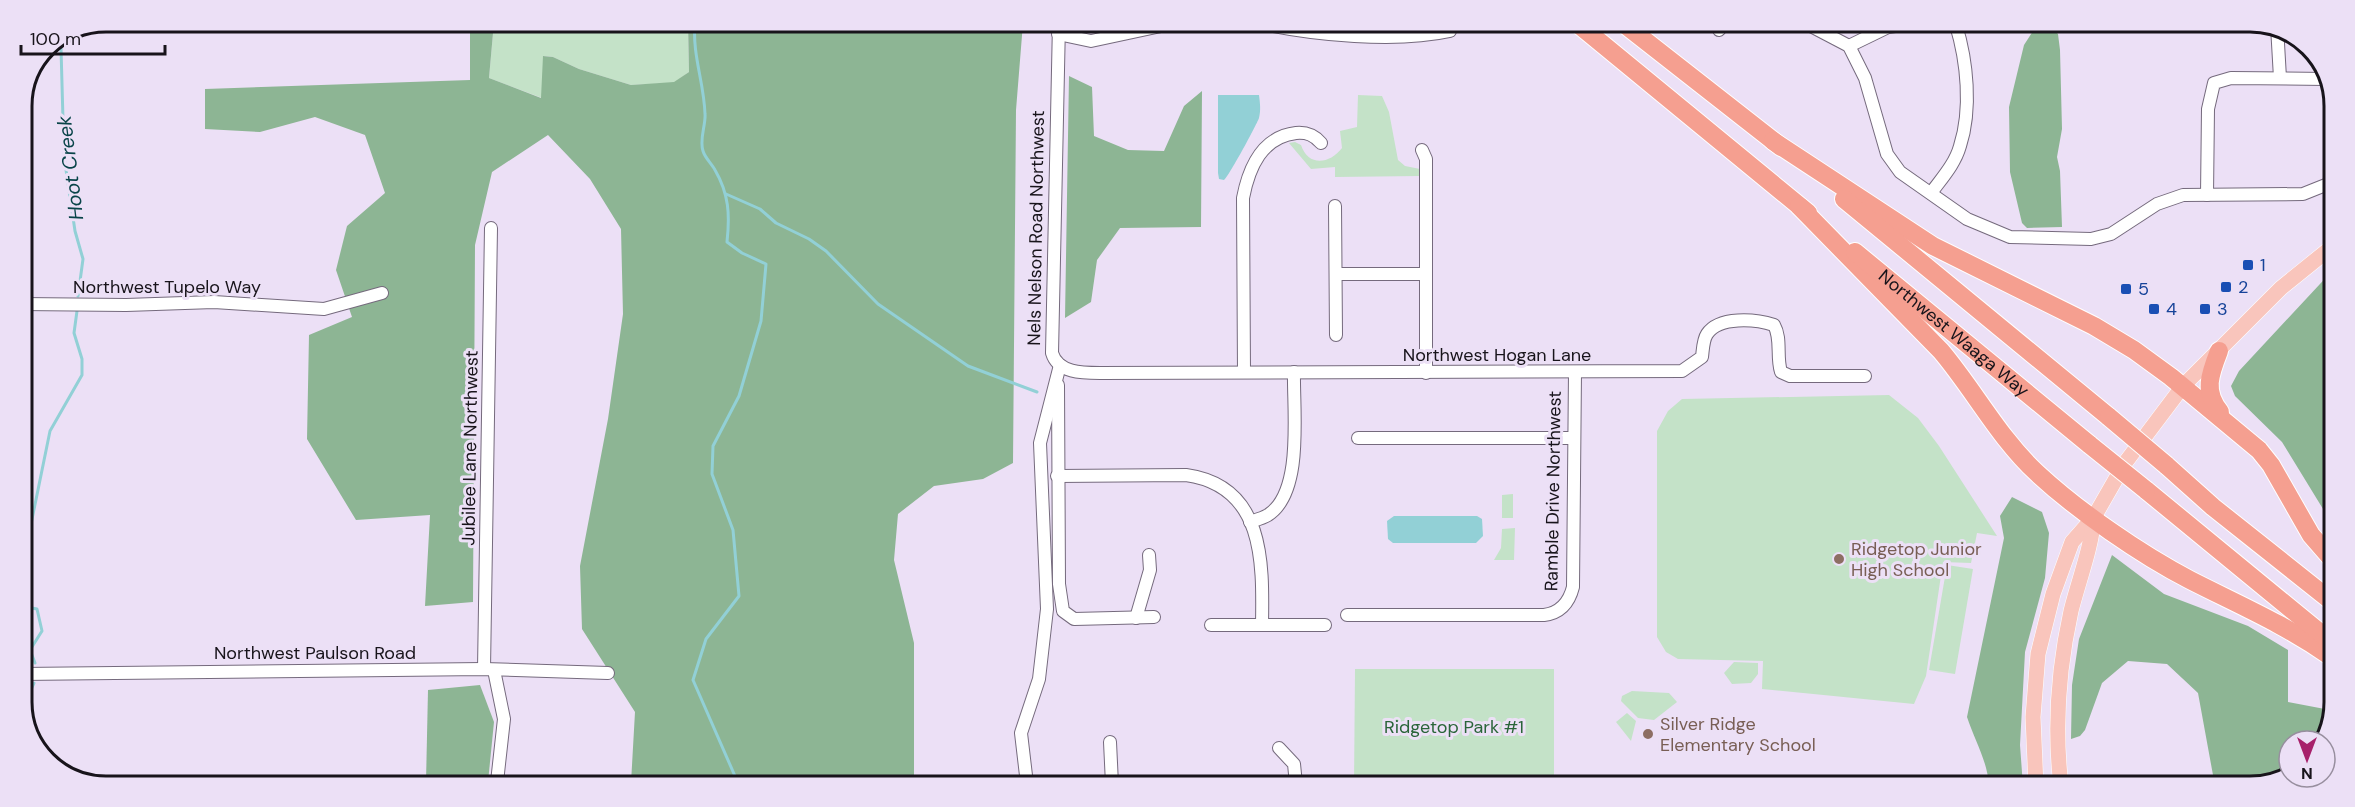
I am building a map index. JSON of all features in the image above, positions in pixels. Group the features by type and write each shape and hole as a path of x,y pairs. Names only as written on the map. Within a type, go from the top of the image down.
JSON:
{"highway":[{"name":"Northwest Waaga Way","path":"1586,31 2324,636"},
{"name":"Northwest Waaga Way","path":"1633,31 1773,141 2109,417 2213,507 2324,595"},
{"path":"1773,141 1933,246 2094,326 2134,350 2183,386 2229,423 2271,465 2311,535 2324,550"},
{"path":"1799,206 1941,351 2020,456 2044,480 2167,567 2271,618 2324,652"},
{"path":"2218,351 2208,387 2215,405 2229,423"}],"main road":[{"path":"2036,776 2033,717 2038,654 2053,594 2072,542 2094,517 2130,456 2183,386 2281,288 2323,254"},
{"path":"2060,776 2056,744 2057,699 2072,611 2092,541 2094,517"}],"street":[{"name":"Nels Nelson Road Northwest","path":"1058,31 1052,353 1059,369"},
{"path":"1064,31 1091,41 1126,31"},
{"path":"1318,31 1348,35 1430,36 1450,31"},
{"path":"1820,31 1849,46 1865,78 1887,154 1900,172 1967,219 2010,237 2037,239 2101,236 2129,224 2152,207 2183,195 2303,194 2323,186"},
{"path":"1849,46 1880,31"},
{"path":"1930,193 1948,171 1961,145 1966,100 1963,48 1958,31"},
{"path":"2278,37 2280,78"},
{"path":"2207,195 2208,109 2214,83 2231,78 2319,79"},
{"path":"1244,372 1244,198 1248,177 1258,156 1276,138 1303,133 1311,134 1321,143"},
{"path":"1422,150 1426,159 1426,374"},
{"path":"1335,207 1336,335"},
{"name":"Jubilee Lane Northwest","path":"491,228 489,669 504,719 498,776"},
{"path":"1336,274 1426,274"},
{"name":"Northwest Tupelo Way","path":"31,304 126,305 214,302 324,309 382,293"},
{"name":"Northwest Hogan Lane","path":"1059,369 1100,373 1426,374 1682,371 1702,357 1705,336 1712,327 1725,322 1745,322 1774,325 1779,333 1778,364 1781,372 1791,376 1865,376"},
{"path":"1059,369 1057,476 1059,584 1063,611 1074,619 1154,617"},
{"path":"1026,776 1021,733 1040,679 1047,609 1040,443 1059,369"},
{"path":"1250,522 1268,515 1278,504 1291,479 1294,372"},
{"name":"Ramble Drive Northwest","path":"1347,615 1544,615 1553,614 1562,608 1570,599 1573,587 1575,372"},
{"path":"1358,438 1574,438"},
{"path":"1057,476 1201,477 1230,494 1257,536 1263,566 1262,625"},
{"path":"1136,618 1150,570 1149,555"},
{"path":"1211,625 1325,626"},
{"name":"Northwest Paulson Road","path":"32,674 489,669 608,673"},
{"path":"1110,742 1112,776"},
{"path":"1279,748 1294,764 1295,776"}],"green space":[{"path":"493,31 688,31 689,72 674,83 631,85 579,69 553,57 544,56 542,98 489,78"},
{"path":"1358,95 1382,96 1389,112 1398,160 1405,166 1420,169 1420,176 1335,177 1335,167 1311,169 1289,143 1295,142 1301,145 1304,152 1314,160 1326,160 1332,157 1342,148 1340,131 1357,127"},
{"path":"1889,395 1918,418 1939,446 1997,536 1977,533 1971,563 1943,562 1926,676 1914,704 1762,689 1763,661 1678,659 1666,652 1657,637 1657,431 1668,411 1682,399"},
{"path":"1513,494 1513,518 1502,518 1502,495"},
{"path":"1515,528 1514,560 1494,560 1501,548 1502,529"},
{"path":"1947,565 1973,569 1955,674 1929,670"},
{"path":"1734,662 1758,663 1758,674 1751,683 1732,684 1724,673"},
{"name":"Ridgetop Park #1","path":"1355,669 1554,669 1554,776 1354,776"},
{"path":"1632,691 1669,693 1677,702 1654,720 1638,718 1621,701 1622,696"},
{"path":"1627,713 1636,721 1631,741 1616,722"}],"shaded area":[{"path":"470,31 493,31 489,78 541,98 543,56 553,57 579,69 631,85 674,82 689,72 688,31 1022,31 1016,110 1013,463 983,479 934,486 898,514 894,560 914,643 914,776 631,776 635,712 582,629 580,566 608,419 623,314 621,229 590,179 548,135 492,172 475,245 473,602 425,606 430,515 356,520 307,439 309,335 352,317 336,270 347,226 385,193 365,135 315,117 260,132 205,129 205,89 470,80"},
{"path":"2033,31 2055,31 2058,34 2062,129 2057,157 2060,171 2062,227 2027,228 2022,223 2010,172 2009,107 2024,45"},
{"path":"1069,76 1092,87 1094,136 1128,150 1164,151 1184,106 1202,91 1201,227 1120,228 1097,260 1091,302 1065,318"},
{"path":"1218,95 1259,95 1260,104 1257,123 1224,180 1219,179 1218,173"},
{"path":"2323,280 2324,510 2282,442 2235,396 2231,386 2239,371"},
{"path":"2012,497 2042,512 2049,533 2045,578 2025,652 2020,745 2022,776 1988,776 1967,717 2004,538 2000,516"},
{"path":"1394,516 1477,516 1482,519 1483,536 1476,543 1393,543 1388,539 1387,521"},
{"path":"2112,555 2164,594 2248,626 2288,650 2288,702 2323,709 2318,729 2277,729 2277,770 2249,776 2213,776 2198,693 2167,664 2128,661 2102,683 2085,730 2080,736 2071,739 2072,685 2079,639"},
{"path":"480,685 494,722 489,776 426,776 428,690"}],"waterway":[{"path":"695,31 705,114 702,146 705,156 720,179 726,196 727,242 742,253 766,264 761,321 739,396 713,446 712,474 733,530 739,596 706,639 693,680 735,776"},
{"name":"Hoot Creek","path":"60,47 64,156 75,231 83,259 78,296"},
{"path":"726,194 760,209 776,223 809,239 826,251 878,304 968,366 1037,392"},
{"name":"Hoot Creek","path":"32,521 50,431 82,375 82,359 74,333 77,311"},
{"name":"Hoot Creek","path":"32,608 37,609 42,631 32,647"},
{"name":"Hoot Creek","path":"32,655 35,663"},
{"name":"Hoot Creek","path":"32,687 34,683"}],"place":[{"name":"1","path":"2248,265"},
{"name":"2","path":"2226,287"},
{"name":"5","path":"2126,289"},
{"name":"4","path":"2154,309"},
{"name":"3","path":"2205,309"},
{"name":"Ridgetop Junior High School","path":"1839,559"},
{"name":"Silver Ridge Elementary School","path":"1648,734"}]}
